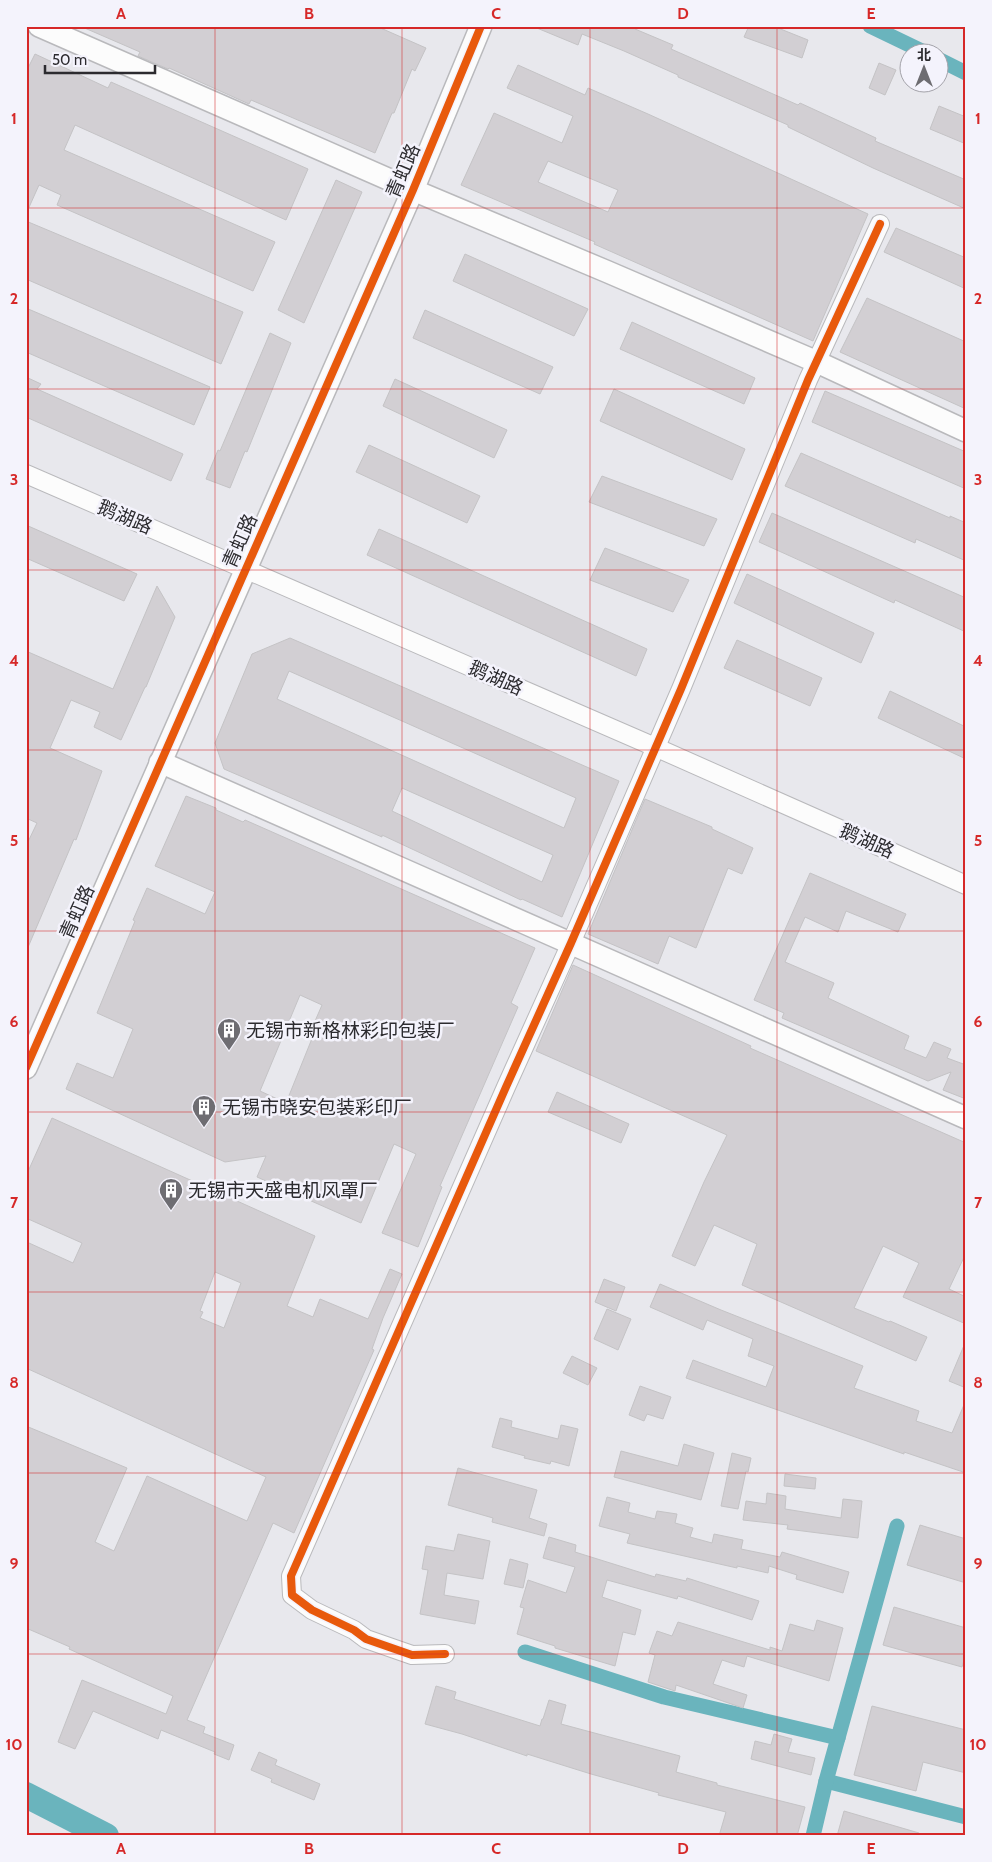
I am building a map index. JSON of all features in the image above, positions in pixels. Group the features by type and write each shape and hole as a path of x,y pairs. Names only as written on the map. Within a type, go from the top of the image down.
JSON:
{"street":[{"path":"39,26 413,190 817,362 966,431"},
{"name":"青虹路","path":"26,1068 413,190 481,26"},
{"path":"445,1654 412,1655 366,1640 354,1630 312,1610 292,1595 290,1576 571,943 681,688 817,362 880,224"},
{"name":"鹅湖路","path":"26,474 966,885"},
{"path":"160,762 966,1118"}],"building":[{"path":"80,26 376,26 426,48 415,71 412,69 375,153 251,100 249,104 138,56 140,52"},
{"path":"532,26 637,26 635,29 673,45 671,49 798,105 800,103 876,138 875,141 966,180 966,209 873,168 788,127 788,125 624,51 582,34 578,45"},
{"path":"749,26 773,26 808,40 802,58 744,37"},
{"path":"35,54 108,88 111,82 308,169 286,220 75,125 64,150 275,242 253,291 57,205 61,195 39,185 26,214 26,72"},
{"path":"879,63 896,70 885,95 869,88"},
{"path":"518,65 585,95 588,88 868,214 813,341 594,244 595,242 461,185 494,113 562,143 573,116 507,88","holes":["548,161 618,190 608,212 538,182"]},
{"path":"939,106 966,117 966,144 930,129"},
{"path":"336,180 362,192 304,323 278,310"},
{"path":"26,221 243,312 221,364 26,279"},
{"path":"896,228 966,258 966,289 884,252"},
{"path":"465,254 588,309 574,336 453,281"},
{"path":"867,298 966,342 966,409 840,352"},
{"path":"26,308 210,387 194,425 26,352"},
{"path":"425,310 553,367 540,394 413,338"},
{"path":"632,322 755,378 744,404 620,349"},
{"path":"270,333 291,343 247,452 245,451 230,488 206,479 218,450 220,451"},
{"path":"26,377 41,384 37,389 183,454 171,481 26,417"},
{"path":"395,379 507,430 494,458 383,406"},
{"path":"614,389 745,449 732,480 600,421"},
{"path":"825,391 966,452 966,489 812,422"},
{"path":"369,445 480,496 467,523 356,472"},
{"path":"801,453 950,518 950,516 966,523 966,561 916,539 915,543 785,486"},
{"path":"602,476 717,519 704,546 589,502"},
{"path":"772,513 966,598 966,632 895,600 894,603 759,542"},
{"path":"26,525 137,574 124,601 26,558"},
{"path":"379,529 647,649 636,676 367,555"},
{"path":"605,548 689,580 673,612 590,580"},
{"path":"747,574 874,633 861,663 734,603"},
{"path":"157,586 175,617 146,687 121,740 94,727 100,712 71,700 50,748 102,771 76,840 74,839 26,952 26,846 37,823 26,818 26,651 113,689"},
{"path":"290,638 619,781 562,917 521,900 382,835 382,837 224,769 215,743 252,654","holes":["289,671 576,798 564,828 277,699","402,788 553,855 542,882 392,811"]},
{"path":"737,640 822,678 810,706 724,668"},
{"path":"890,691 966,727 966,759 878,718"},
{"path":"186,796 216,808 216,810 243,822 245,820 535,948 511,1003 518,1007 440,1186 442,1187 418,1247 382,1233 416,1154 394,1144 361,1223 257,1177 266,1156 225,1162 66,1089 77,1063 113,1078 133,1029 97,1013 147,888 205,914 215,892 155,866","holes":["300,995 322,1005 309,1035 313,1036 286,1103 260,1091"]},
{"path":"645,799 712,827 712,829 753,848 742,874 728,868 696,948 669,936 658,964 588,934"},
{"path":"810,873 906,914 898,932 846,911 838,932 805,917 785,962 834,983 828,998 909,1036 904,1049 926,1058 934,1042 951,1049 947,1058 966,1065 966,1099 943,1090 951,1072 928,1081 782,1018 784,1013 754,1000"},
{"path":"573,965 751,1046 750,1048 966,1143 966,1253 949,1289 966,1297 966,1324 903,1297 919,1263 883,1246 854,1308 927,1337 916,1361 742,1285 757,1244 714,1225 695,1266 672,1256 727,1135 536,1051"},
{"path":"557,1092 629,1124 621,1143 548,1112"},
{"path":"52,1118 315,1236 287,1306 313,1317 320,1299 368,1319 390,1269 402,1274 383,1318 372,1349 374,1350 294,1533 273,1523 187,1720 205,1727 203,1733 234,1745 229,1760 214,1754 215,1752 161,1730 158,1739 93,1711 75,1749 58,1742 82,1680 166,1714 173,1696 26,1628 26,1426 127,1468 95,1542 114,1551 147,1476 247,1521 266,1477 26,1368 26,1250 29,1243 73,1263 82,1243 26,1218 26,1176","holes":["215,1272 241,1283 224,1328 200,1318 203,1312 200,1311"]},
{"path":"604,1279 625,1287 616,1311 595,1302"},
{"path":"660,1284 863,1366 854,1388 919,1411 916,1421 952,1433 966,1400 966,1473 904,1452 904,1454 686,1378 693,1360 766,1387 774,1366 748,1356 753,1339 707,1320 703,1330 650,1307"},
{"path":"607,1309 631,1319 618,1350 594,1339"},
{"path":"966,1343 966,1388 949,1381"},
{"path":"572,1356 597,1368 588,1385 563,1373"},
{"path":"640,1386 671,1397 663,1419 647,1414 644,1421 629,1415"},
{"path":"500,1418 512,1421 511,1427 558,1439 561,1425 578,1429 569,1466 551,1461 550,1464 524,1458 525,1456 492,1447"},
{"path":"684,1444 714,1453 701,1500 614,1477 621,1451 678,1466"},
{"path":"732,1453 751,1458 748,1472 746,1471 738,1509 721,1506"},
{"path":"458,1468 537,1490 529,1518 547,1524 544,1536 492,1522 493,1518 448,1505"},
{"path":"785,1474 816,1478 815,1489 784,1486"},
{"path":"767,1493 786,1496 785,1509 841,1518 843,1499 862,1501 858,1538 787,1529 788,1525 743,1520 746,1501 766,1504"},
{"path":"607,1497 630,1503 628,1512 655,1519 657,1511 677,1514 675,1523 693,1528 690,1537 712,1543 714,1534 743,1540 741,1549 780,1557 782,1552 849,1572 843,1593 796,1579 797,1575 769,1566 768,1573 737,1566 737,1568 627,1543 630,1534 599,1526"},
{"path":"920,1525 966,1539 966,1583 907,1565"},
{"path":"458,1534 490,1541 483,1579 447,1573 444,1595 479,1601 475,1624 420,1614 428,1570 422,1569 426,1546 454,1551"},
{"path":"549,1537 576,1545 575,1552 655,1577 656,1574 686,1581 687,1578 759,1601 752,1620 678,1596 677,1599 607,1580 602,1597 641,1610 635,1635 623,1632 615,1666 555,1648 555,1646 517,1634 524,1608 520,1607 528,1580 566,1593 575,1567 543,1558"},
{"path":"510,1559 528,1564 523,1588 504,1584"},
{"path":"894,1607 966,1628 966,1653 962,1667 883,1645"},
{"path":"817,1620 843,1628 829,1681 747,1656 744,1667 722,1660 713,1684 747,1695 743,1708 676,1685 675,1691 648,1682 655,1655 649,1653 657,1631 672,1636 678,1622 770,1650 770,1647 782,1651 790,1624 814,1631"},
{"path":"436,1686 456,1692 454,1699 540,1726 549,1700 566,1705 561,1724 680,1756 676,1772 717,1783 717,1785 805,1807 797,1836 719,1836 726,1812 658,1795 659,1793 527,1754 527,1756 462,1734 425,1724"},
{"path":"872,1706 966,1730 966,1773 923,1762 916,1791 854,1775"},
{"path":"774,1734 792,1739 788,1752 815,1758 811,1775 751,1759 755,1741 771,1745"},
{"path":"259,1752 277,1760 275,1765 320,1784 314,1800 271,1782 272,1779 251,1770"},
{"path":"844,1811 919,1833 919,1836 837,1836"}],"waterway":[{"path":"870,26 903,42"},
{"path":"950,65 966,73"},
{"path":"813,1836 826,1781 897,1526"},
{"path":"525,1652 664,1697 838,1738"},
{"path":"826,1781 966,1817"},
{"path":"26,1795 106,1836"}],"cycle path":[{"path":"26,1068 413,190 481,26"},
{"path":"445,1654 412,1655 366,1639 354,1630 312,1610 292,1595 291,1576 571,943 681,689 808,380 880,224"}],"place":[{"name":"无锡市新格林彩印包装厂","path":"229,1051"},
{"name":"无锡市晓安包装彩印厂","path":"204,1128"},
{"name":"无锡市天盛电机风罩厂","path":"171,1211"}]}
